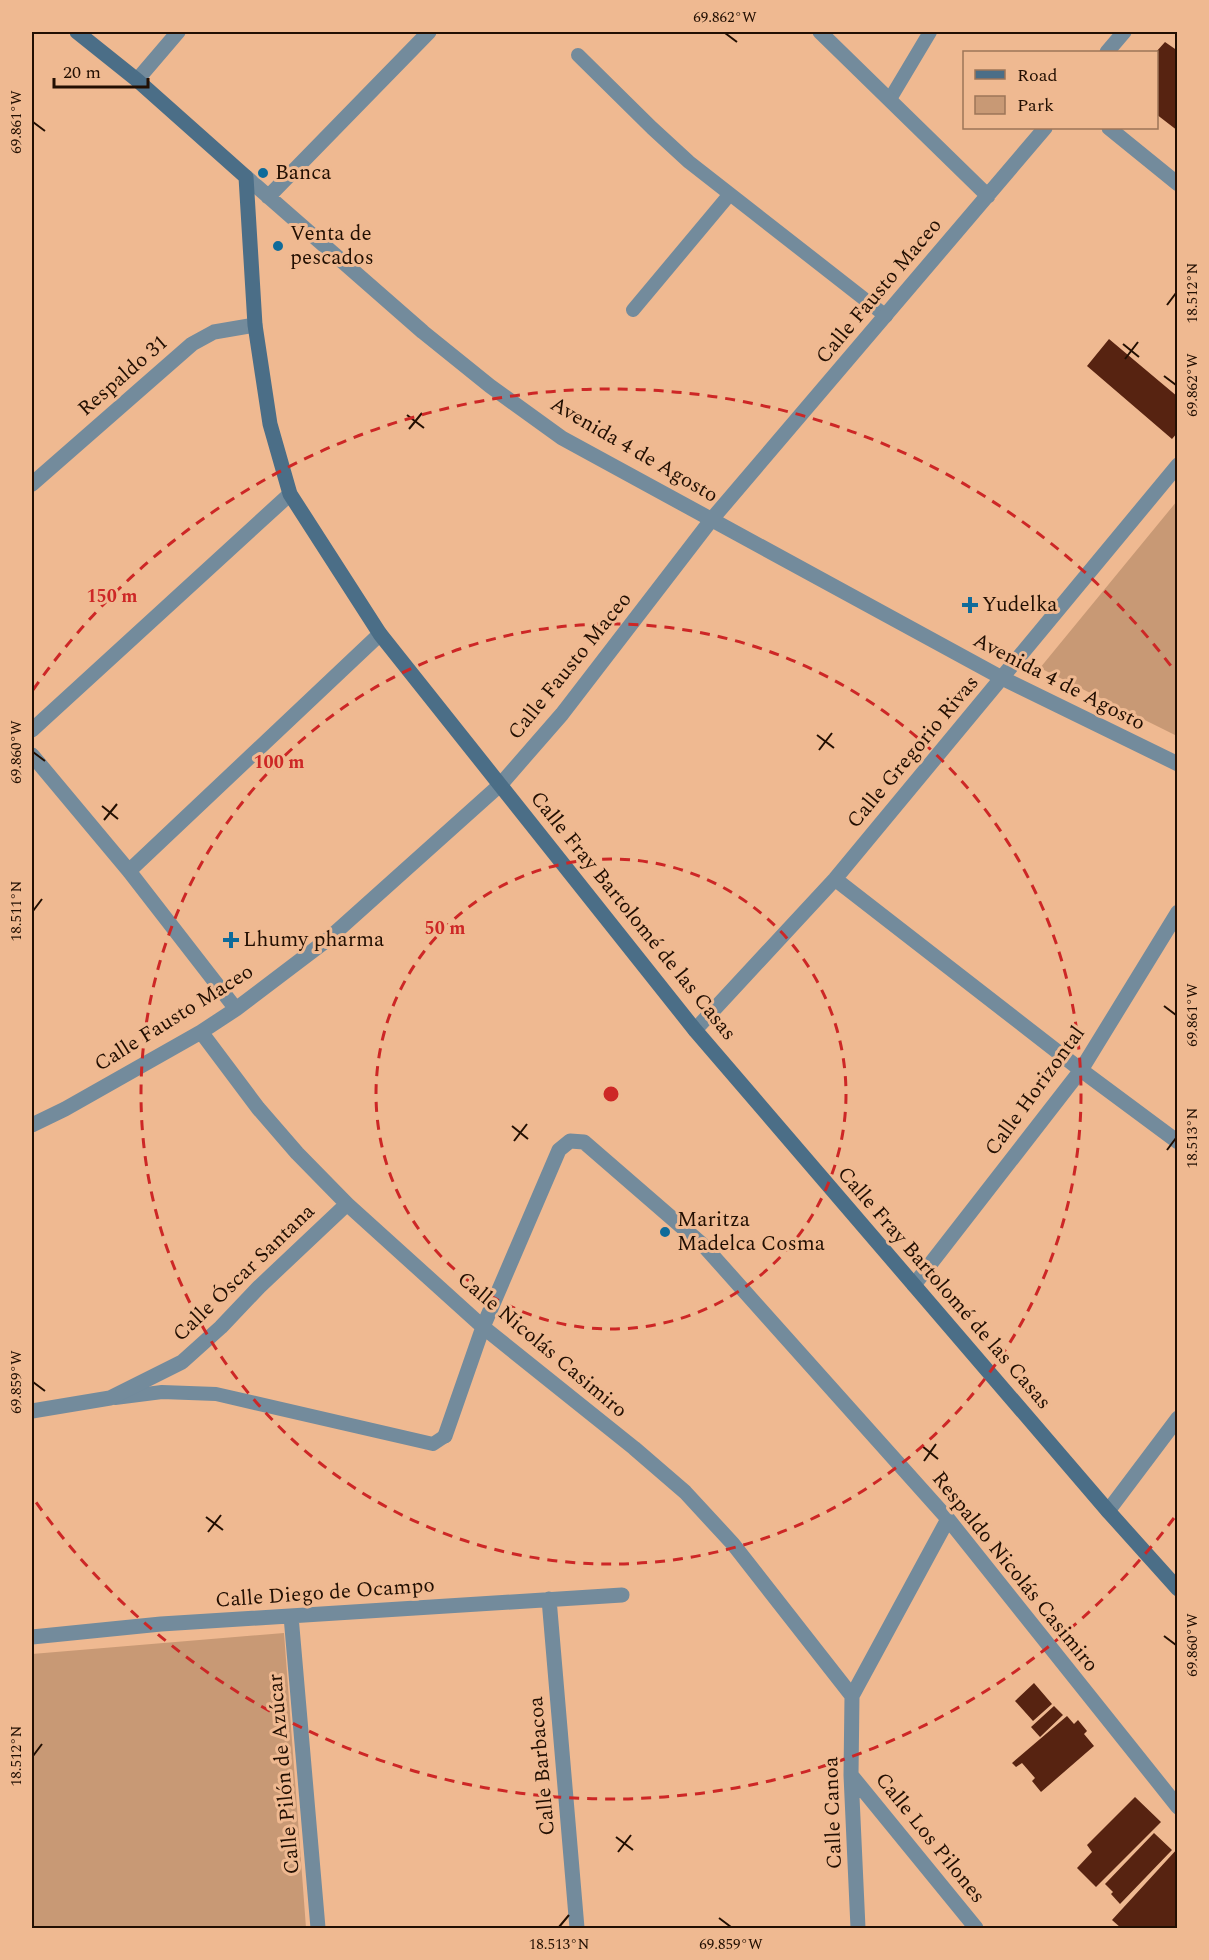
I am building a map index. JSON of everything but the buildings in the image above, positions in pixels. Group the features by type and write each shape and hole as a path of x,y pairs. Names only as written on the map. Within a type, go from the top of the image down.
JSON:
{"main road":[{"name":"Avenida 4 de Agosto","path":"77,32 136,80 246,177"},
{"name":"Calle Fray Bartolomé de las Casas","path":"246,177 255,325 270,424 290,494 380,634 695,1030 1108,1511 1178,1589"}],"street":[{"path":"136,80 178,32"},
{"path":"268,197 429,32"},
{"path":"820,32 988,196"},
{"path":"1108,51 1124,32"},
{"name":"Calle Fausto Maceo","path":"32,1125 65,1109 201,1032 236,1009 327,940 501,784 562,714 712,519 1044,129"},
{"path":"1110,129 1178,184"},
{"name":"Avenida 4 de Agosto","path":"246,177 423,332 490,386 562,438 1002,678 1178,764"},
{"name":"Respaldo 31","path":"32,484 202,336 255,325"},
{"name":"Calle Gregorio Rivas","path":"695,1030 835,879 1178,465"},
{"path":"32,730 290,494"},
{"path":"129,871 380,634"},
{"path":"32,755 129,871 236,1009"},
{"path":"835,879 1081,1070 1178,1142"},
{"name":"Calle Horizontal","path":"914,1285 1081,1070 1178,912"},
{"name":"Calle Nicolás Casimiro","path":"201,1032 258,1108 297,1153 347,1204 483,1327 634,1448 685,1492 733,1544 852,1696"},
{"name":"Respaldo Nicolás Casimiro","path":"483,1327 559,1150 570,1141 584,1142 704,1246 948,1520 1178,1807"},
{"name":"Calle Óscar Santana","path":"32,1411 110,1398 182,1362 347,1204"},
{"path":"445,1436 483,1327"},
{"path":"1108,1511 1178,1418"},
{"path":"852,1696 948,1520"},
{"name":"Calle Diego de Ocampo","path":"32,1637 161,1624 622,1595"},
{"name":"Calle Barbacoa","path":"549,1599 577,1929"},
{"name":"Calle Pilón de Azúcar","path":"291,1616 318,1929"},
{"name":"Calle Canoa","path":"852,1696 851,1775 858,1929"},
{"name":"Calle Los Pilones","path":"851,1775 976,1929"}],"lane":[{"path":"890,99 930,32"},
{"path":"578,55 689,162 886,316"},
{"path":"633,310 730,194"},
{"path":"110,1398 162,1392 216,1394 433,1444 445,1436"}],"green space":[{"path":"1177,501 1177,736 1040,668"},
{"path":"284,1633 306,1928 32,1928 32,1654"}],"place":[{"name":"Banca","path":"263,173"},
{"name":"Venta de pescados","path":"278,246"},
{"name":"Yudelka","path":"970,605"},
{"name":"Lhumy pharma","path":"231,940"},
{"name":"Maritza Madelca Cosma","path":"665,1232"}]}
